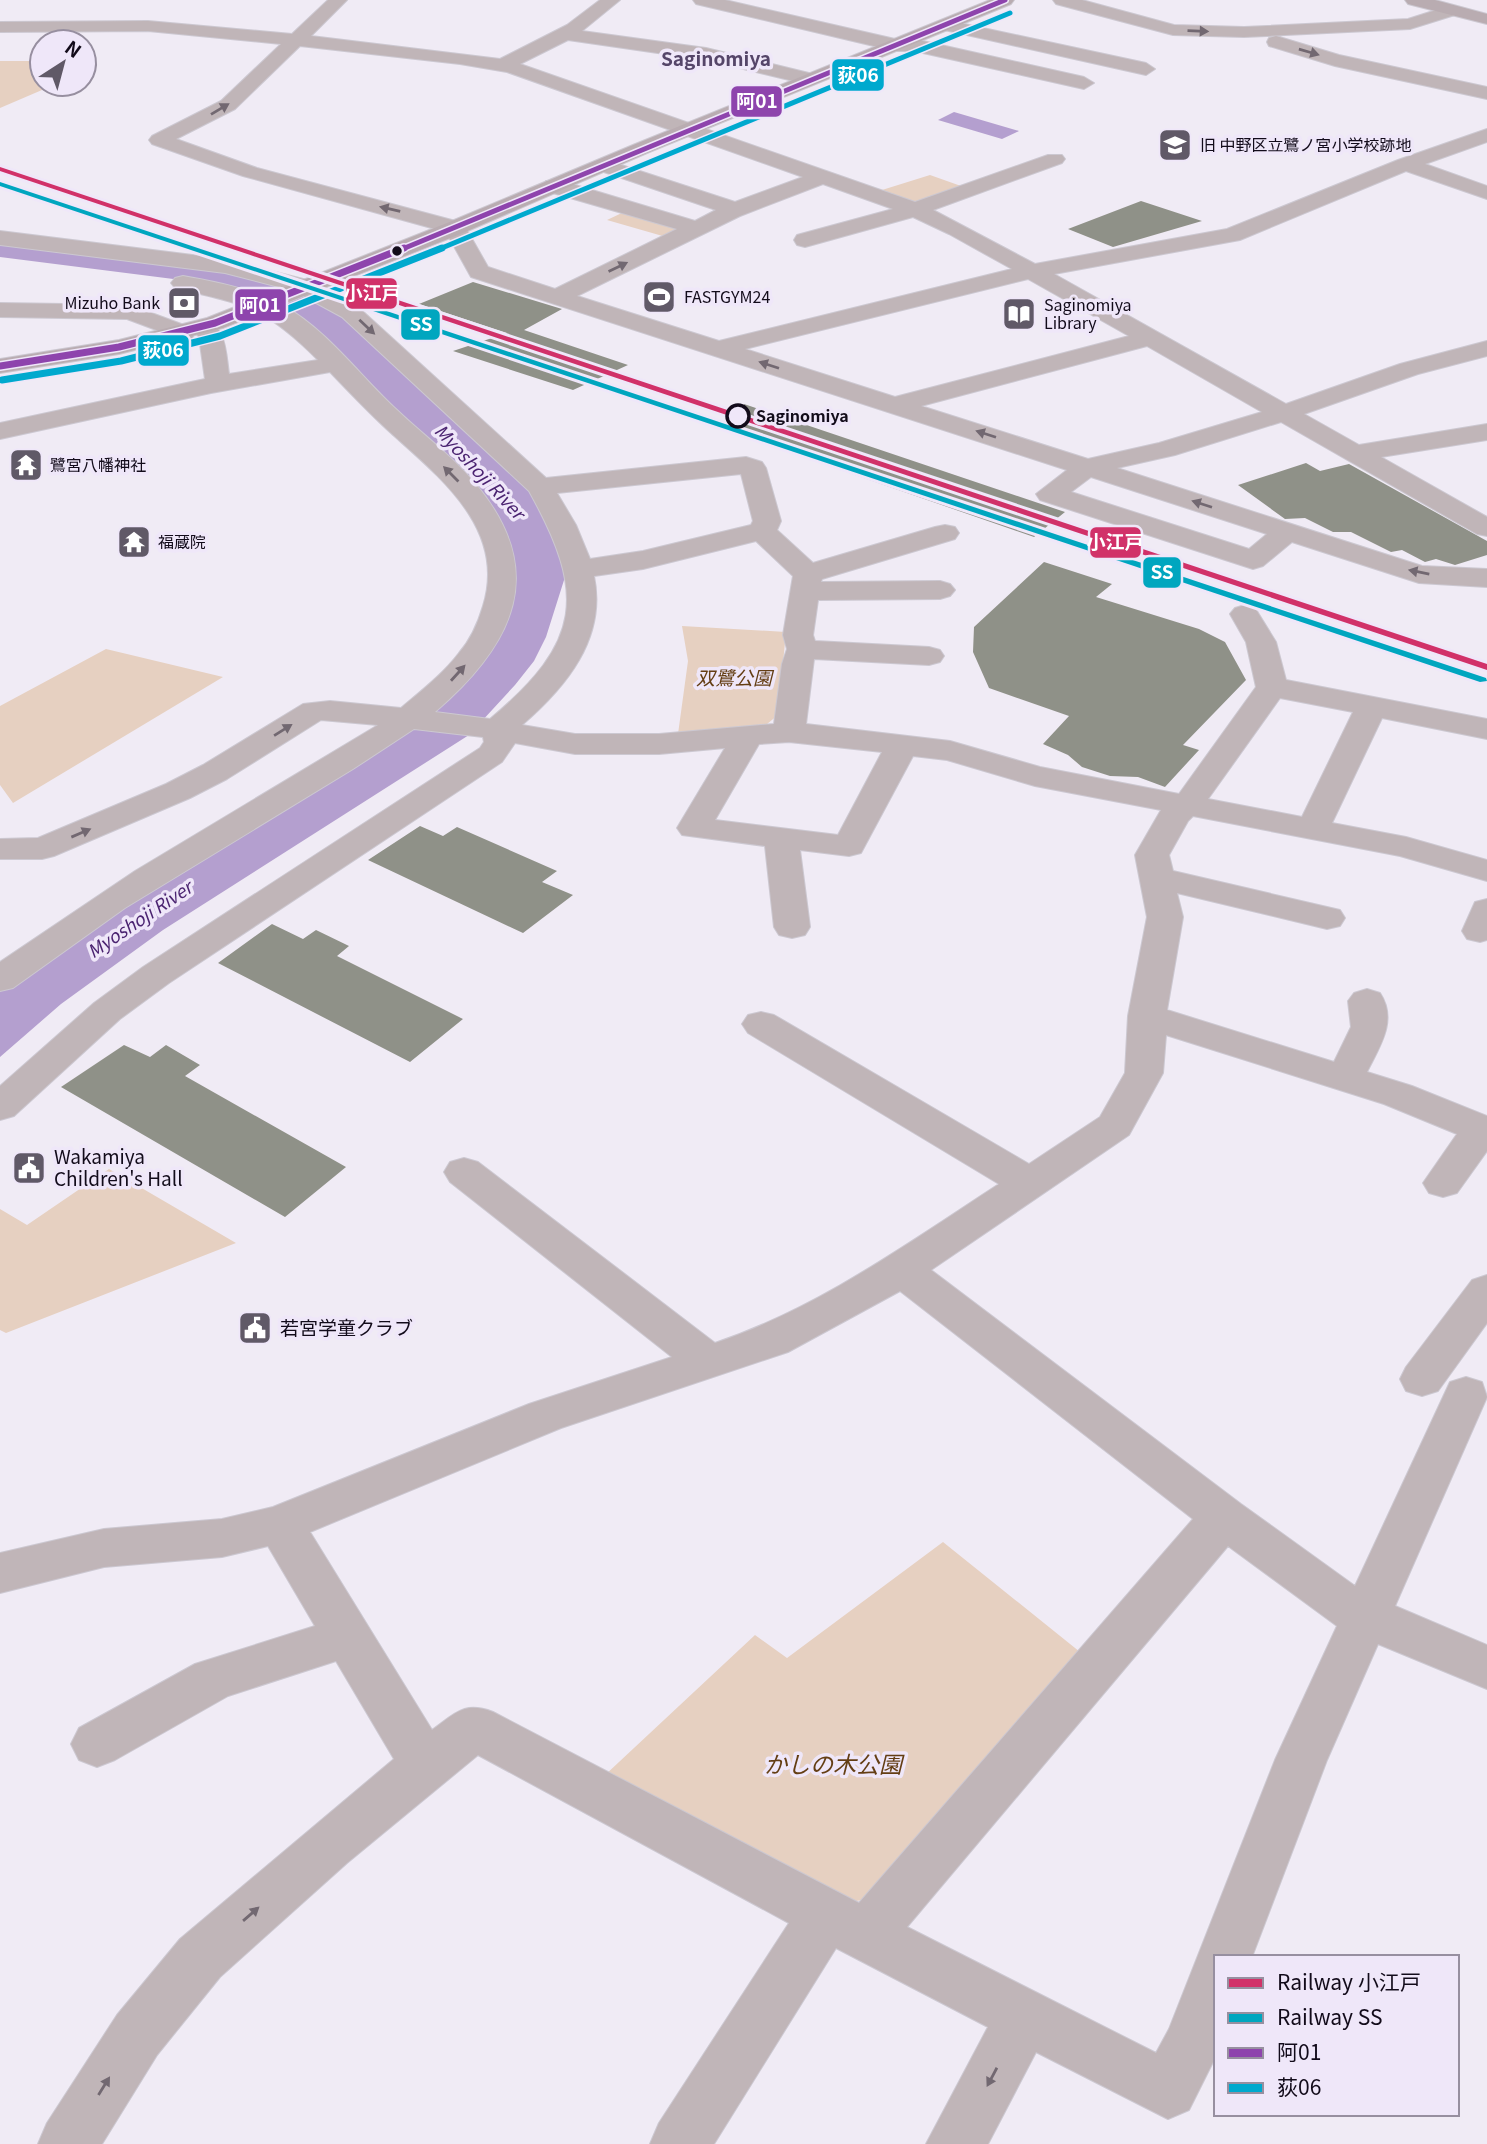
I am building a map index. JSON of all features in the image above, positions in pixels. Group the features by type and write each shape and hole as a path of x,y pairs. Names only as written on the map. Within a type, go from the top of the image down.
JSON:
{"main road":[{"path":"0,366 94,352 193,330 268,306 688,129 1005,0"},
{"path":"1414,0 1450,6 1487,19"}],"street":[{"path":"338,0 228,105 159,141 250,173 393,209 455,228 479,272 1419,574 1487,578"},
{"path":"503,65 567,34 611,0"},
{"path":"702,0 735,3 895,45 914,45 1084,83"},
{"path":"1062,0 1173,30 1244,32 1410,24 1450,6"},
{"path":"56,26 88,7"},
{"path":"943,24 1146,69"},
{"path":"0,27 148,26 298,38 503,65 913,209 957,229 1487,528"},
{"path":"1099,59 1152,26"},
{"path":"1244,32 1335,60 1487,93"},
{"path":"567,34 706,54 810,79"},
{"path":"717,349 1032,271 1232,235 1405,164 1487,135"},
{"path":"805,240 908,212 1055,159"},
{"path":"1405,164 1487,193"},
{"path":"603,165 736,210"},
{"path":"556,297 736,210 824,177"},
{"path":"554,186 697,228"},
{"path":"0,238 234,266 309,290 350,312 540,487 558,516 580,569 585,603 577,634 548,686 533,702 486,728"},
{"path":"0,260 202,286 234,293 268,306 290,320 400,428 467,489 487,518 503,569 502,594 480,646 444,689 413,719 129,890 0,980"},
{"path":"68,309 94,352"},
{"path":"0,310 131,312 211,335 218,384"},
{"path":"895,405 1149,338"},
{"path":"1287,532 1253,560 1050,494 1088,467 1166,449 1284,413 1409,369 1482,353"},
{"path":"0,431 218,384 336,364"},
{"path":"1357,453 1487,432"},
{"path":"540,487 746,465 753,468 767,521 762,531 643,560 580,569"},
{"path":"762,531 807,582 940,590"},
{"path":"807,582 945,533"},
{"path":"789,732 797,664 802,649 798,635 807,582"},
{"path":"0,1573 104,1548 222,1538 279,1524 545,1416 773,1339 877,1285 1115,1126 1143,1073 1147,1016 1165,918 1159,878 1152,855 1174,815 1188,804 1272,687 1261,642 1245,614"},
{"path":"802,649 929,656"},
{"path":"1272,687 1487,729"},
{"path":"1313,828 1371,706"},
{"path":"5,840 42,849 177,791 215,772 314,711 330,709 486,728 575,744 659,744 789,732 950,751 1035,776 1406,847 1487,871"},
{"path":"0,1107 107,1011 156,975 491,755 500,742 486,728"},
{"path":"749,734 694,828 849,846 902,745"},
{"path":"781,838 792,927"},
{"path":"1159,878 1327,918"},
{"path":"1345,1078 1370,1027 1367,1001"},
{"path":"1147,1016 1345,1078 1485,1130 1443,1183"},
{"path":"761,1024 1031,1184"},
{"path":"464,1172 709,1362"},
{"path":"901,1269 1224,1517 1365,1620 1395,1627 1487,1668"},
{"path":"1225,1955 1301,1760 1365,1620 1444,1386 1487,1291"},
{"path":"680,2144 847,1924 1010,1762 1224,1517"},
{"path":"279,1524 425,1765"},
{"path":"97,1744 213,1679 347,1637"},
{"path":"68,2144 137,2035 201,1958 425,1765 475,1728 1168,2090 1193,2042 1214,1984"},
{"path":"956,2144 1024,2017"}],"green space":[{"path":"0,61 28,61 28,96 0,108"},
{"path":"930,175 961,186 914,203 882,190"},
{"path":"626,211 680,227 666,237 607,220"},
{"name":"双鷺公園","path":"682,626 786,632 778,715 767,724 678,734 688,661"},
{"path":"106,649 223,677 13,803 0,785 0,706"},
{"path":"109,1169 236,1243 6,1333 0,1330 0,1209 27,1225"},
{"name":"かしの木公園","path":"943,1542 1080,1652 871,1899 848,1902 604,1776 755,1635 787,1658"}],"water":[{"path":"954,112 1019,131 1002,139 938,120"},
{"name":"Myoshoji River","path":"0,240 265,277 342,313 523,482 554,524 565,577 546,637 534,661 469,735 163,930 61,1004 0,1057 0,991 487,650 503,533 310,331 197,282 0,257"}],"building":[{"path":"1141,201 1202,221 1113,247 1068,229"},
{"path":"473,282 562,309 524,330 628,365 573,390 453,351 507,333 419,304"},
{"path":"744,404 1065,512 1034,537 734,433"},
{"path":"1306,463 1320,471 1349,464 1487,541 1487,555 1455,565 1436,559 1425,562 1402,550 1391,552 1351,532 1333,532 1305,518 1285,519 1238,485"},
{"path":"1044,562 1112,584 1096,597 1199,629 1225,642 1246,680 1183,745 1199,750 1165,787 1138,777 1110,776 1082,767 1068,755 1043,744 1069,716 989,688 973,652 974,627"},
{"path":"420,826 443,836 457,827 557,871 542,882 573,895 523,933 368,860"},
{"path":"272,924 303,939 316,930 349,946 337,956 463,1019 410,1062 218,963"},
{"path":"124,1045 150,1057 166,1045 200,1065 185,1076 346,1167 285,1217 61,1087"}],"rail line":[{"name":"小江戸","path":"0,169 1487,667"},
{"name":"SS","path":"0,184 1483,680"}],"transit line":[{"name":"阿01","path":"0,366 119,347 215,323 455,228 640,149 1005,0"},
{"name":"荻06","path":"2,380 121,361 220,336 460,241 645,162 1010,13"}],"place":[{"name":"旧 中野区立鷺ノ宮小学校跡地","path":"1175,145"},
{"name":"FASTGYM24","path":"659,297"},
{"name":"Mizuho Bank","path":"184,303"},
{"name":"Saginomiya Library","path":"1019,314"},
{"name":"Saginomiya","path":"738,416"},
{"name":"鷺宮八幡神社","path":"26,465"},
{"name":"福蔵院","path":"134,542"},
{"name":"Wakamiya Children's Hall","path":"29,1168"},
{"name":"若宮学童クラブ","path":"255,1328"}],"district":[{"name":"Saginomiya","path":"716,59"}]}
